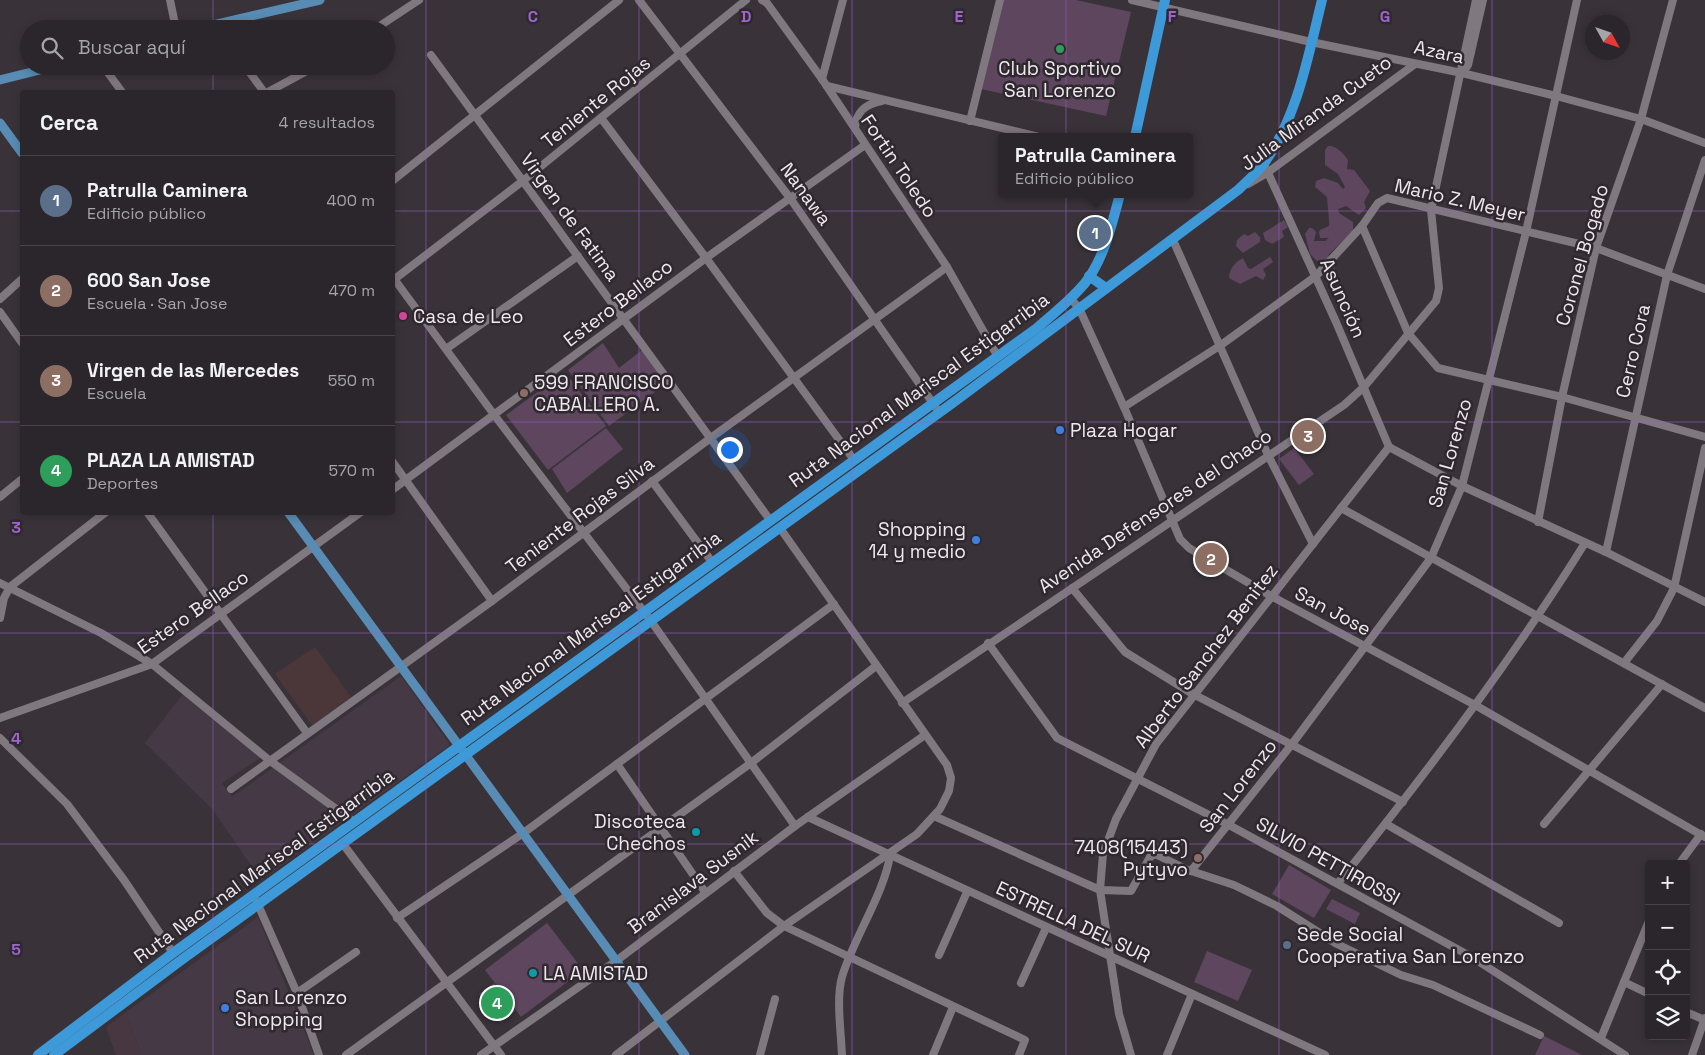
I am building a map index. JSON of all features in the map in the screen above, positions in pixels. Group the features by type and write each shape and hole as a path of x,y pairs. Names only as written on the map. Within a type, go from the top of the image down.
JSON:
{"highway":[{"name":"Julia Miranda Cueto","path":"1079,308 1173,240 1266,168 1295,102 1322,0"},
{"path":"1136,133 1165,4"},
{"name":"Ruta Nacional Mariscal Estigarribia","path":"54,1055 354,822 651,621 780,528 1037,328 1070,299 1089,276 1102,252 1119,198"},
{"path":"1089,276 1106,288"},
{"name":"Ruta Nacional Mariscal Estigarribia","path":"38,1055 173,953 343,844 642,612 770,520 854,460 936,408 1079,308"}],"main road":[{"path":"243,20 320,0"},
{"path":"0,80 20,75"},
{"path":"0,123 20,150"},
{"path":"290,515 685,1055"}],"street":[{"path":"170,0 174,20"},
{"path":"389,20 419,0"},
{"path":"395,179 619,0"},
{"name":"Nanawa","path":"639,0 790,198 936,408"},
{"name":"Teniente Rojas","path":"395,277 524,180 746,0"},
{"name":"Fortin Toledo","path":"762,0 768,3 824,83 947,267 998,357"},
{"path":"843,0 824,83 884,100 1022,133"},
{"path":"970,121 1000,0"},
{"name":"Azara","path":"1132,0 1165,4 1311,42 1462,73 1556,96 1641,119 1705,144"},
{"name":"Avenida Defensores del Chaco","path":"902,703 1268,454 1344,405 1364,387 1436,301 1439,294 1431,210 1462,73 1461,63 1476,0"},
{"name":"Avenida Defensores del Chaco","path":"1462,73 1468,65 1483,0"},
{"name":"San Lorenzo","path":"1191,870 1229,826 1431,558 1462,486 1526,232 1577,0"},
{"name":"Coronel Bogado","path":"1538,522 1562,397 1596,248 1641,119 1673,0"},
{"name":"Virgen de Fatima","path":"431,55 712,437 770,520"},
{"name":"Julia Miranda Cueto","path":"1266,168 1414,64"},
{"path":"110,75 121,90"},
{"path":"252,75 263,90"},
{"path":"272,90 299,75"},
{"path":"855,128 856,118 864,108 873,102 884,100"},
{"path":"601,118 854,460"},
{"name":"Estero Bellaco","path":"395,488 495,416 706,258 865,145"},
{"name":"Cerro Cora","path":"1606,552 1666,275 1705,160"},
{"name":"Asunción","path":"1266,168 1316,276 1389,446"},
{"name":"Mario Z. Meyer","path":"1124,407 1220,345 1316,276 1362,226 1378,203 1387,198 1596,248 1705,289"},
{"path":"1362,226 1408,333 1438,368 1562,397 1705,437"},
{"path":"1173,240 1268,454 1313,544"},
{"path":"446,349 578,256"},
{"name":"Teniente Rojas Silva","path":"231,788 492,601 652,481 947,267"},
{"path":"0,299 20,281"},
{"path":"395,282 584,531 642,612 651,621 795,826"},
{"name":"San Jose","path":"1070,299 1079,308 1124,407 1180,539 1189,548 1271,596 1475,705 1703,835"},
{"path":"0,312 20,339"},
{"path":"1389,446 1462,486 1606,552 1705,602"},
{"name":"Alberto Sanchez Benitez","path":"1131,1055 1119,1014 1100,890 1102,854 1116,819 1156,744 1193,694 1389,446"},
{"path":"1624,663 1657,621 1674,588 1705,448"},
{"path":"395,465 492,601"},
{"path":"0,497 20,481"},
{"path":"652,481 712,562"},
{"path":"1341,508 1705,708"},
{"path":"0,618 4,598 10,587 102,515"},
{"path":"149,515 219,614 308,733"},
{"name":"Estero Bellaco","path":"0,718 152,664 357,515"},
{"path":"616,1055 784,926 890,855 917,834 934,816 949,791 951,778 947,765 780,528"},
{"path":"1338,883 1403,802 1539,617 1585,543"},
{"path":"0,583 101,634 152,664 269,760 354,822"},
{"path":"1072,588 1124,652 1193,694 1403,802"},
{"path":"398,918 522,834 834,604"},
{"name":"SILVIO PETTIROSSI","path":"988,643 1057,738 1338,883 1470,956 1625,1055"},
{"path":"346,1055 750,763 876,666"},
{"path":"1544,824 1662,684"},
{"name":"Branislava Susnik","path":"480,1055 616,960 795,826 925,735"},
{"path":"0,738 67,804 124,880 173,953"},
{"path":"617,764 705,892"},
{"path":"934,816 1100,890 1131,891 1150,857 1155,854 1278,906 1337,944 1401,975 1433,984 1540,1035"},
{"name":"ESTRELLA DEL SUR","path":"808,817 967,892 1325,1055"},
{"path":"1386,824 1559,923"},
{"path":"1682,860 1703,835"},
{"path":"343,844 502,1055"},
{"path":"842,1055 841,980 848,958 884,877 890,855"},
{"path":"734,871 767,913 784,926 848,958 1025,1040 1019,1055"},
{"path":"939,955 967,892"},
{"path":"256,900 297,993 319,1055"},
{"path":"1021,983 1046,928"},
{"path":"1601,1038 1645,932"},
{"path":"297,993 356,952"},
{"path":"1624,982 1645,992"},
{"path":"1167,1055 1192,994"},
{"path":"760,1055 775,999"},
{"path":"933,1055 953,1007"},
{"path":"1690,1014 1705,1020 1692,1055"}],"shaded area":[{"name":"Club Sportivo San Lorenzo","path":"1003,0 1076,0 1131,12 1106,116 981,89"},
{"path":"1328,146 1337,148 1342,153 1348,160 1347,169 1354,170 1370,191 1364,202 1366,208 1359,215 1346,206 1338,209 1339,213 1353,222 1353,231 1329,254 1327,260 1335,261 1335,268 1331,275 1325,276 1325,263 1319,263 1310,254 1305,234 1309,228 1312,228 1316,232 1314,241 1325,241 1329,238 1320,238 1320,230 1329,226 1329,220 1327,197 1315,187 1316,181 1324,178 1338,183 1343,189 1345,187 1338,174 1325,165 1325,150"},
{"path":"1284,220 1288,227 1282,231 1284,237 1272,244 1265,240 1263,233"},
{"path":"1255,232 1260,237 1260,242 1243,253 1236,246 1237,240 1244,234 1248,236"},
{"path":"1270,257 1273,262 1263,269 1266,275 1263,280 1256,276 1240,284 1229,278 1233,266 1243,258 1248,268 1251,269"},
{"path":"603,343 619,368 642,350 667,383 609,426 568,370"},
{"path":"565,372 606,426 548,470 506,415"},
{"path":"606,428 623,449 567,493 552,469"},
{"path":"1294,448 1314,474 1299,485 1279,459"},
{"path":"315,647 351,697 312,725 275,674"},
{"path":"401,676 450,745 261,880 213,810 145,743 183,694 262,757 222,783 232,797"},
{"path":"1289,865 1331,890 1314,918 1272,894"},
{"path":"1332,899 1360,913 1355,924 1326,909"},
{"name":"San Lorenzo Shopping","path":"258,917 314,1055 141,1055 126,1012"},
{"path":"547,923 583,970 521,1017 485,970"},
{"path":"1207,951 1252,970 1238,1001 1194,982"},
{"path":"494,983 515,1011 500,1022 479,994"},
{"path":"126,1012 141,1055 116,1055 106,1027"},
{"path":"1544,1036 1582,1055 1535,1055"}],"place":[{"name":"Club Sportivo San Lorenzo","path":"1060,49"},
{"name":"Patrulla Caminera","path":"1095,233"},
{"name":"Casa de Leo","path":"403,316"},
{"name":"599 FRANCISCO CABALLERO A.","path":"524,393"},
{"name":"Plaza Hogar","path":"1060,430"},
{"name":"Virgen de las Mercedes","path":"1308,436"},
{"name":"Shopping 14 y medio","path":"976,540"},
{"name":"600 San Jose","path":"1211,559"},
{"name":"Discoteca Chechos","path":"696,832"},
{"name":"7408(15443) Pytyvo","path":"1198,858"},
{"name":"Sede Social Cooperativa San Lorenzo","path":"1287,945"},
{"name":"LA AMISTAD","path":"533,973"},
{"name":"PLAZA LA AMISTAD","path":"497,1003"},
{"name":"San Lorenzo Shopping","path":"225,1008"}]}
